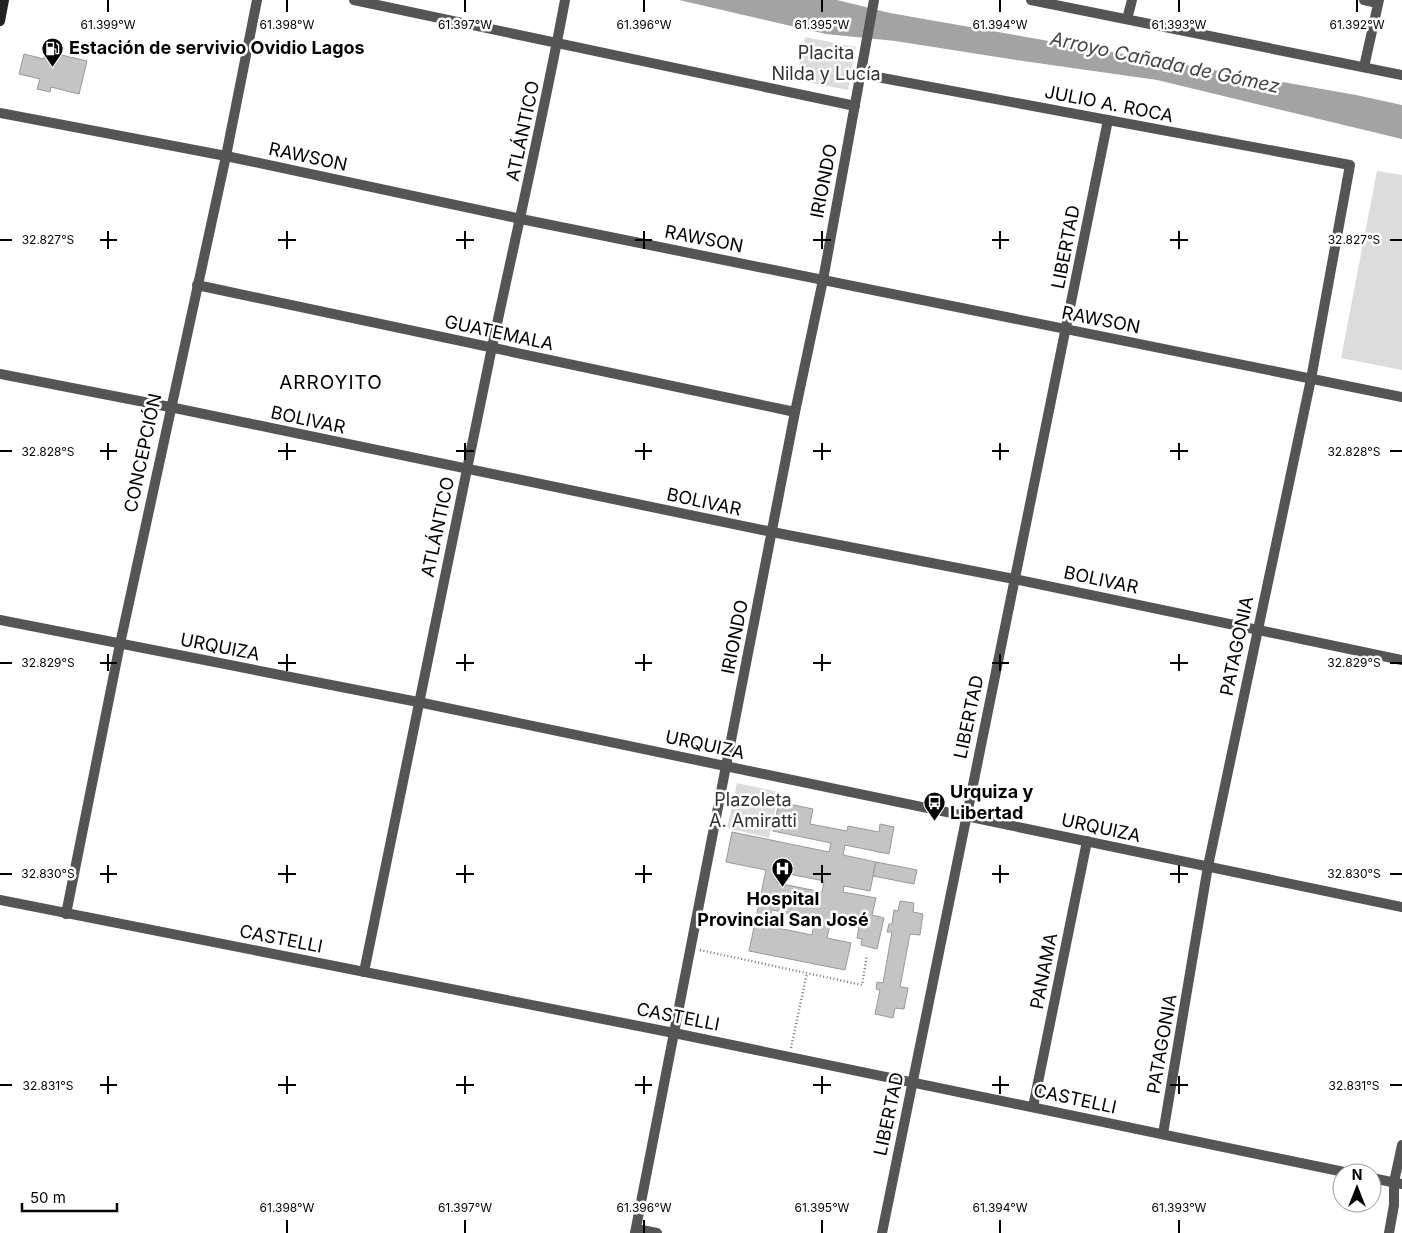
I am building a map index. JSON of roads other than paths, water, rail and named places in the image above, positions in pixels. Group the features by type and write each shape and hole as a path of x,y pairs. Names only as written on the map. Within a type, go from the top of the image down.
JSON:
{"main road":[{"path":"0,22 4,0"}],"street":[{"name":"CONCEPCIÓN","path":"66,914 120,644 226,156 257,0"},
{"path":"354,0 855,106"},
{"name":"ATLÁNTICO","path":"364,972 418,702 521,219 565,0"},
{"name":"IRIONDO","path":"636,1231 822,280 874,0"},
{"path":"1031,0 1402,75"},
{"path":"1127,19 1132,0"},
{"path":"1364,0 1378,2 1364,67"},
{"name":"JULIO A. ROCA","path":"861,74 1350,165"},
{"name":"RAWSON","path":"0,113 226,156 521,219 1402,397"},
{"name":"LIBERTAD","path":"882,1233 965,816 1108,120"},
{"name":"PATAGONIA","path":"1163,1134 1208,866 1311,379 1350,165"},
{"name":"GUATEMALA","path":"197,285 795,412"},
{"name":"BOLIVAR","path":"0,374 170,407 772,532 1014,579 1402,660"},
{"name":"URQUIZA","path":"0,620 418,702 1402,907"},
{"name":"PANAMA","path":"1033,1107 1087,841"},
{"name":"CASTELLI","path":"0,900 674,1033 1332,1169"},
{"path":"1389,1233 1398,1183 1402,1145"},
{"path":"1382,1180 1398,1183"},
{"path":"636,1231 657,1233"}],"water":[{"name":"Arroyo Cañada de Gómez","path":"679,0 837,0 890,13 1356,95 1402,105 1402,139 1157,80 895,41 826,34"}],"place":[{"name":"Estación de servivio Ovidio Lagos","path":"53,67"},
{"name":"Urquiza y Libertad","path":"934,821"},
{"name":"Hospital Provincial San José","path":"783,888"}],"district":[{"name":"ARROYITO","path":"331,382"}],"park label":[{"name":"Placita Nilda y Lucía","path":"826,63"},
{"name":"Plazoleta A. Amiratti","path":"753,810"}]}
